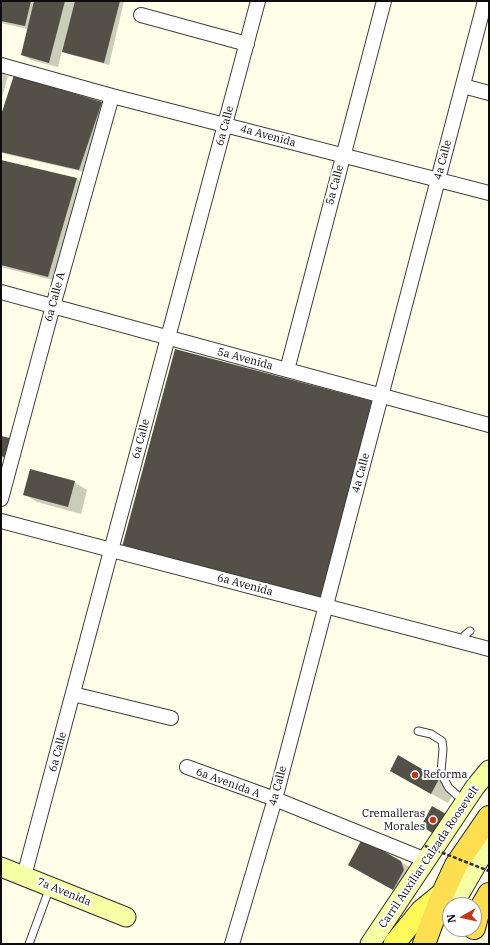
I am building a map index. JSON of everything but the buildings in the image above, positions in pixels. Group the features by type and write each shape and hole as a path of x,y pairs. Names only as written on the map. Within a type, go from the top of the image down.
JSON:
{"highway":[{"path":"449,897 456,865 489,817"},
{"path":"482,908 489,894"},
{"path":"424,944 432,921 442,908"}],"main road":[{"name":"Carril Auxiliar Calzada Roosevelt","path":"370,944 425,853 489,770"},
{"path":"455,897 459,895 489,843"},
{"path":"472,897 472,894 489,866"},
{"name":"7a Avenida","path":"1,867 126,917"},
{"path":"394,944 420,911 442,903"}],"street":[{"name":"6a Calle","path":"24,876 258,1"},
{"name":"5a Calle","path":"287,370 342,156 384,1"},
{"name":"4a Calle","path":"232,944 275,799 485,1"},
{"path":"141,15 247,44"},
{"name":"4a Avenida","path":"1,65 112,96 489,193"},
{"path":"463,86 489,93"},
{"name":"6a Calle A","path":"1,499 112,96"},
{"name":"5a Avenida","path":"1,292 489,425"},
{"name":"6a Avenida","path":"1,521 489,649"},
{"path":"73,694 171,718"},
{"name":"6a Avenida A","path":"186,767 425,853"}],"lane":[{"path":"462,642 465,635 470,631"},
{"path":"418,731 431,734 442,741 443,749 441,772 454,794 465,802"},
{"path":"29,944 50,886"}],"path":[{"path":"425,853 489,871"}],"place":[{"name":"Reforma","path":"415,775"},
{"name":"Cremalleras Morales","path":"433,820"}]}
